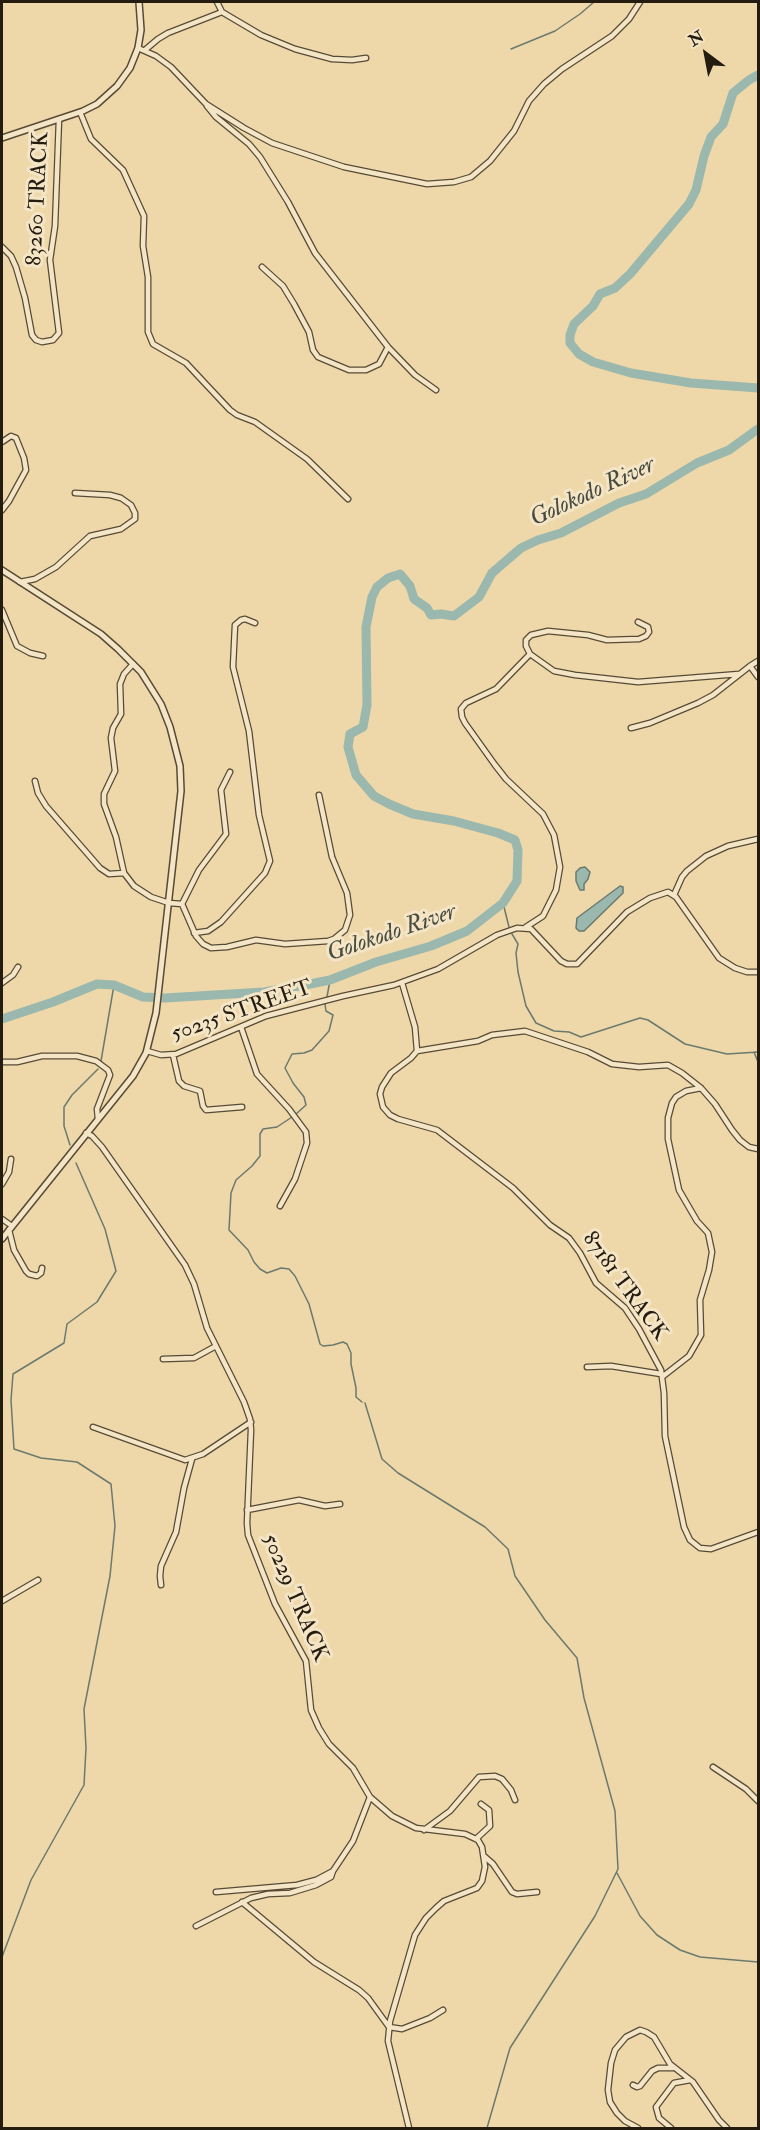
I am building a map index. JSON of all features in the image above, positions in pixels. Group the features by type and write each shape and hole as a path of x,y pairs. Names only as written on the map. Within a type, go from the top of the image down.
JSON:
{"street":[{"path":"2,138 80,112 97,104 117,87 130,68 138,48 141,30 139,2"},
{"path":"217,2 222,12 261,35 295,49 332,59 366,58"},
{"path":"206,104 272,143 344,167 427,184 463,181 490,161 514,131 529,101 544,84 562,69 612,36 629,20 640,2"},
{"path":"145,50 168,33 222,12"},
{"path":"138,48 171,67 216,117 249,144 260,157 288,202 315,252 388,347 415,375 436,390"},
{"path":"80,112 92,139 123,170 144,216 143,246 148,277 148,332 153,344 186,363 230,410 255,422 307,459 348,499"},
{"name":"83260 TRACK","path":"2,248 7,250 16,267 32,336 36,340 48,342 59,333 50,260 55,226 59,119"},
{"path":"262,267 283,286 309,332 313,350 318,357 349,370 366,370 379,364 388,347"},
{"path":"2,442 11,436 16,438 26,470 2,510"},
{"path":"20,582 35,579 56,567 90,536 121,529 135,519 131,505 121,498 75,493"},
{"path":"2,570 101,634 134,664 148,682 166,716 180,766 181,806 156,1013 147,1051 133,1076 2,1239"},
{"path":"2,610 17,646 30,653 43,656"},
{"path":"194,933 208,931 221,922 265,873 270,861 269,849 259,815 249,731 233,667 235,625 245,619 255,623"},
{"path":"638,622 648,627 649,632 639,639 607,640 563,633 538,633 531,635 526,640 525,646 530,654 559,673 638,682 739,674"},
{"path":"525,927 543,916 556,890 560,867 554,835 543,814 501,772 465,723 461,709 466,703 496,689 530,654"},
{"path":"631,728 650,723 698,703 713,695 759,661"},
{"path":"134,664 122,678 121,714 113,728 111,738 115,771 103,799 116,837 124,873 134,886 144,893 169,903 182,904"},
{"path":"750,666 759,677"},
{"path":"230,772 221,790 226,834 199,870 182,904 194,933 203,944 211,948 256,940 285,944 328,941 345,930 350,915 347,893 332,857 319,795"},
{"path":"35,781 38,793 46,806 100,868 109,874 124,873"},
{"path":"674,895 687,871 706,856 728,846 759,839"},
{"path":"525,927 536,933 561,961 567,964 577,964 627,912 650,898 668,892 674,895 719,958 735,968 747,972 759,972"},
{"name":"50235 STREET","path":"147,1051 173,1055 266,1016 402,983 438,969 506,930 525,927"},
{"path":"2,983 13,975 18,967"},
{"path":"402,983 415,1027 417,1050 525,1031 588,1052 612,1064 639,1067 668,1065 701,1088 716,1104 740,1140 749,1147 759,1149"},
{"path":"242,1027 257,1074 289,1109 306,1132 307,1143 295,1179 280,1206"},
{"name":"87181 TRACK","path":"417,1050 385,1080 380,1094 383,1107 390,1115 398,1119 437,1130 513,1188 550,1225 569,1238 596,1283 625,1308 639,1329 662,1375 665,1436 684,1527 690,1540 700,1548 711,1549 759,1532"},
{"path":"173,1055 179,1081 184,1086 200,1091 206,1110 242,1107"},
{"path":"2,1062 17,1062 42,1056 77,1056 96,1061 108,1070 110,1075 97,1109 98,1119"},
{"path":"587,1367 611,1366 662,1375 682,1363 696,1346 702,1326 700,1300 712,1252 710,1238 679,1190 668,1139 668,1118 676,1097 686,1090 701,1088"},
{"name":"50229 TRACK","path":"86,1133 97,1140 185,1265 194,1284 203,1320 244,1402 250,1422 248,1535 275,1604 306,1661 314,1718 323,1737 353,1768 370,1797 392,1816 424,1830 465,1834 476,1839"},
{"path":"2,1184 9,1172 10,1159"},
{"path":"2,1219 10,1228 12,1247 26,1271 37,1276 42,1273 42,1268"},
{"path":"163,1359 194,1358 216,1346"},
{"path":"93,1427 179,1459 192,1459 250,1422"},
{"path":"161,1585 159,1576 161,1566 176,1532 192,1459"},
{"path":"247,1510 299,1500 325,1506 340,1504"},
{"path":"2,1601 38,1580"},
{"path":"713,1767 746,1789 759,1801"},
{"path":"424,1830 450,1811 479,1778 488,1775 502,1779 511,1790 515,1800"},
{"path":"196,1926 260,1895 303,1890 328,1879 353,1841 370,1797"},
{"path":"409,2128 388,2041 389,2027 415,1935 426,1918 444,1901 477,1888 485,1873 485,1857 482,1846 476,1839 490,1826 489,1810 481,1804"},
{"path":"485,1857 493,1864 512,1892 537,1893"},
{"path":"216,1892 297,1885 316,1880 333,1871"},
{"path":"242,1902 314,1962 363,1994 389,2027 402,2030 443,2010"},
{"path":"638,2128 628,2124 617,2113 609,2097 610,2063 618,2046 626,2037 640,2030 654,2037 674,2068 690,2080 727,2128"},
{"path":"633,2085 640,2086 652,2071 658,2068 667,2066 674,2068"},
{"path":"671,2128 659,2118 656,2107 674,2083 690,2080"}],"water":[{"path":"585,867 590,872 584,884 584,890 580,890 576,881 576,872"},
{"path":"620,886 623,887 623,893 584,931 579,931 576,928 577,918"}],"waterway":[{"path":"511,49 555,31 594,2"},
{"name":"Golokodo River","path":"758,75 733,93 723,124 711,137 696,190 689,204 630,274 615,288 600,294 593,306 574,324 570,335 570,343 579,354 593,362 631,373 691,383 758,388"},
{"name":"Golokodo River","path":"2,1019 97,984 114,985 143,997 165,998 264,992 330,980 376,962 431,946 467,931 503,903 517,881 518,850 515,840 454,821 413,814 374,796 356,775 348,747 350,734 363,727 367,705 366,627 372,597 377,587 388,578 400,574 410,586 414,599 427,608 431,615 454,616 479,597 492,573 521,548 561,533 619,503 646,494 697,463 729,450 758,429"},
{"path":"503,903 509,927"},
{"path":"512,934 518,944 516,953 518,972 526,1006 536,1023 554,1031 569,1032 581,1037 640,1018 648,1020 685,1044 727,1054 758,1052"},
{"path":"327,997 330,980"},
{"path":"101,1061 114,985"},
{"path":"296,1114 306,1105 304,1097 285,1068 292,1054 312,1050 329,1031 333,1015 326,1011 325,1004"},
{"path":"754,1052 758,1062"},
{"path":"70,1145 64,1126 64,1107 72,1095 98,1069"},
{"path":"292,1117 277,1127 263,1129 260,1134 260,1156 236,1180 231,1193 229,1230 248,1250 260,1269 267,1273 281,1268 289,1269 295,1276 309,1304 320,1344 323,1346 343,1342 347,1344 351,1353 356,1397 362,1402"},
{"path":"2,1957 31,1880 84,1785 86,1748 84,1709 110,1576 115,1526 111,1484 77,1462 41,1458 14,1449 11,1400 13,1374 64,1343 67,1324 97,1302 116,1271 105,1229 76,1163"},
{"path":"365,1403 382,1459 398,1473 485,1527 508,1549 515,1576 545,1620 577,1658 584,1698 615,1811 618,1869 595,1916 510,2048 487,2128"},
{"path":"617,1873 640,1916 657,1935 680,1950 700,1957 758,1962"}]}
